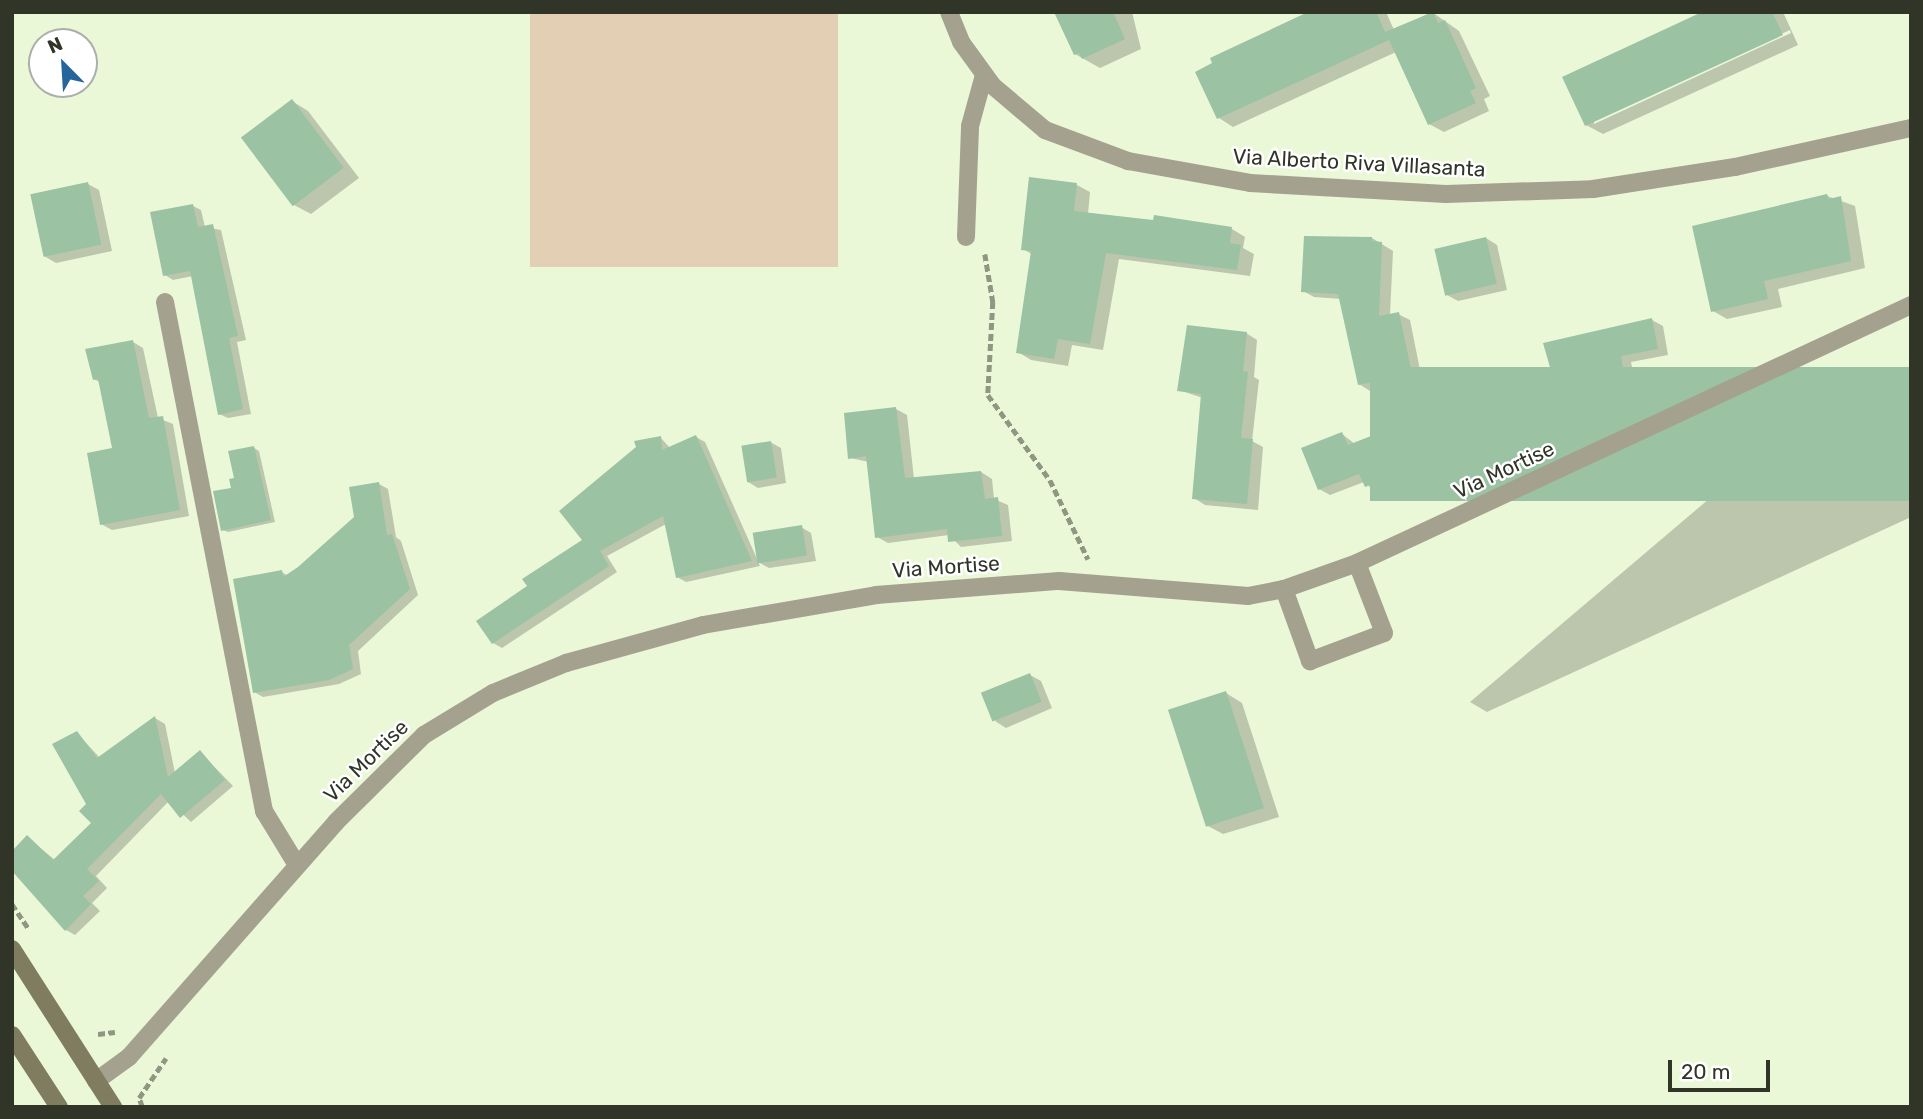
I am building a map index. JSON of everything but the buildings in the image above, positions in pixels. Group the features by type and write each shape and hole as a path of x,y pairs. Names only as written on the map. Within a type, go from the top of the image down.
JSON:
{"main road":[{"path":"12,949 113,1107"},
{"path":"12,1035 59,1107"}],"street":[{"name":"Via Alberto Riva Villasanta","path":"949,12 961,42 984,75 1045,130 1128,161 1263,184 1446,194 1593,189 1735,167 1911,128"},
{"path":"966,237 970,126 984,75"},
{"path":"164,302 264,811 297,865"},
{"name":"Via Mortise","path":"96,1081 129,1057 297,865 424,735 493,693 566,663 703,625 876,595 1059,581 1121,582 1248,596 1284,589 1357,563 1911,305"},
{"path":"1284,589 1310,661 1384,633 1357,563"}],"path":[{"path":"984,254 993,302 988,395 1050,480 1090,563"},
{"path":"12,904 34,939"},
{"path":"94,1032 102,1037 121,1029"},
{"path":"142,1107 139,1098 143,1089 174,1047"}],"shaded area":[{"path":"530,12 838,12 838,267 530,267"}]}
